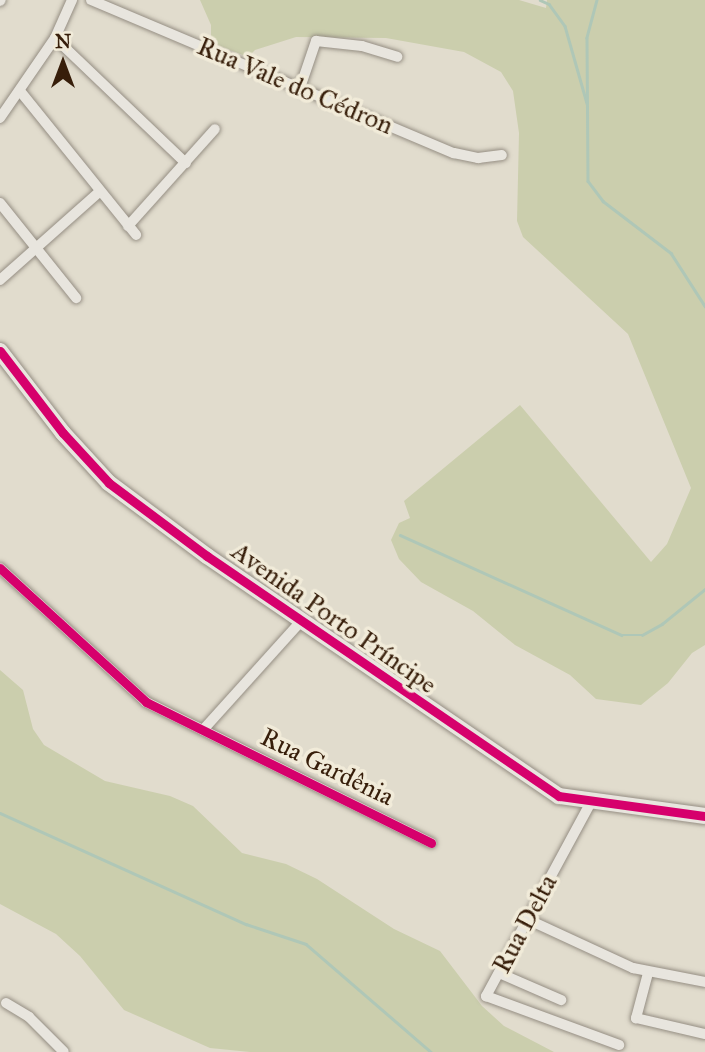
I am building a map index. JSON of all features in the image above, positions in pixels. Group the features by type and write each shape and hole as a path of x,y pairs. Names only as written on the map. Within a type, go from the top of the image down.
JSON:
{"street":[{"path":"0,118 55,38 72,0"},
{"name":"Rua Vale do Cédron","path":"91,0 454,153 478,158 502,155"},
{"path":"55,38 186,163"},
{"path":"300,88 316,41 362,46 397,57"},
{"path":"20,90 98,193 132,231 215,129"},
{"path":"0,280 37,250 98,193"},
{"path":"0,203 76,298"},
{"name":"Avenida Porto Príncipe","path":"0,351 63,433 109,483 301,621 559,796 705,816"},
{"name":"Rua Gardênia","path":"0,568 112,674 176,719 431,843"},
{"path":"203,730 301,621"},
{"name":"Rua Delta","path":"591,802 486,996 619,1045"},
{"path":"529,920 590,952 648,973 705,982"},
{"path":"499,973 561,1000"},
{"path":"648,973 635,1018 705,1034"},
{"path":"6,1003 29,1017 64,1052"}],"green space":[{"path":"200,0 519,0 546,8 547,0 705,0 705,645 692,653 668,683 641,705 596,699 570,675 515,645 473,611 421,582 399,559 391,540 399,523 410,518 404,501 520,405 651,562 667,544 691,488 628,334 523,237 517,221 519,133 513,91 501,72 464,52 386,38 296,37 255,50 248,57 211,43 211,25"},
{"path":"0,670 23,690 33,729 44,745 105,781 170,796 193,806 242,853 286,864 317,879 394,929 440,951 482,1006 504,1026 554,1052 250,1052 210,1048 124,1010 80,956 56,934 0,904"}],"waterway":[{"path":"540,0 549,4 565,26 587,103"},
{"path":"597,0 587,38 588,181 603,201 671,253 705,306"},
{"path":"400,535 621,635 642,635 662,624 705,589"},
{"path":"0,813 246,924 306,944 431,1052"}],"cycle path":[{"path":"0,351 63,433 109,483 207,556 559,796 705,816"},
{"path":"0,568 146,702 431,843"}]}
